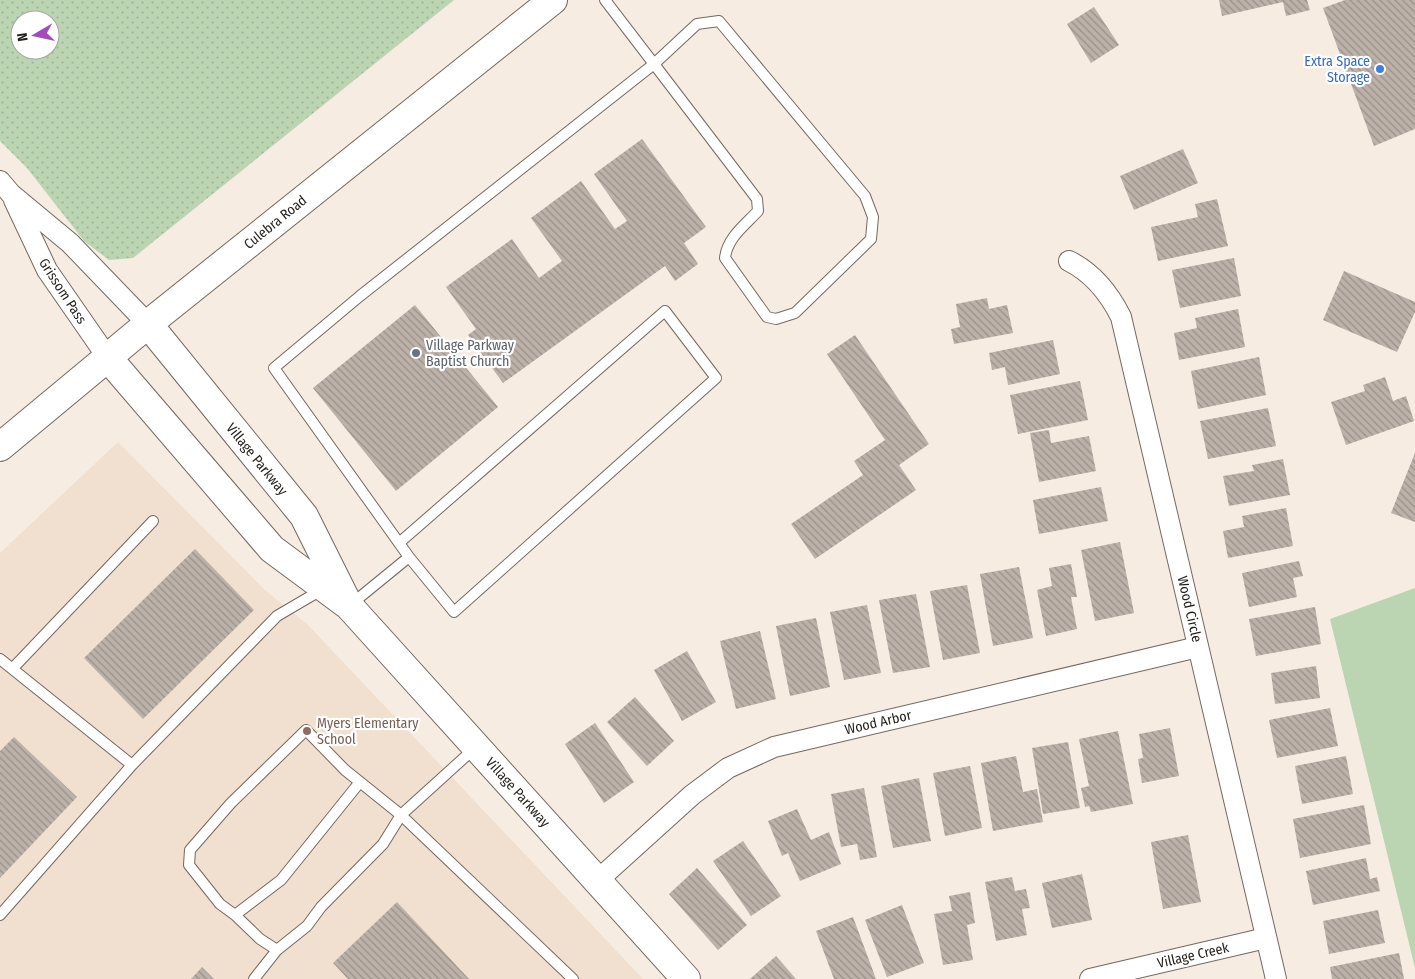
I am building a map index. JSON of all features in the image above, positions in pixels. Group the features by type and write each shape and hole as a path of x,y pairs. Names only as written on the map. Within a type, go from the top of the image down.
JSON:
{"street":[{"name":"Culebra Road","path":"0,447 148,324 553,0"},
{"name":"Grissom Pass","path":"6,188 70,243 148,324"},
{"name":"Grissom Pass","path":"6,188 48,270 108,358"},
{"name":"Wood Circle","path":"1069,261 1084,269 1112,298 1121,317 1276,979"},
{"name":"Village Parkway","path":"148,324 304,516 330,584"},
{"name":"Village Parkway","path":"108,358 272,549 330,584 686,979"},
{"name":"Wood Arbor","path":"598,880 692,795 728,768 774,747 1198,647"},
{"name":"Village Creek","path":"1090,979 1266,938"}],"lane":[{"path":"399,542 665,311 716,378 454,612 409,557 274,368 360,296 654,64 697,24 719,21 865,196 873,217 871,239 795,313 776,320 767,317 724,258 731,240 758,211 757,199 654,64 605,0"},
{"path":"13,668 153,521"},
{"path":"349,606 409,557"},
{"path":"0,915 132,765 277,616 330,584"},
{"path":"0,659 132,765"},
{"path":"277,950 260,939 235,915 220,904 189,865 190,850 231,803 306,730 345,770 400,815 573,979"},
{"path":"254,979 277,950 307,926 321,907 383,844 400,815 477,746"},
{"path":"235,915 281,880 360,782"}],"shaded area":[{"path":"118,442 266,591 307,624 643,979 0,979 0,553"}],"green space":[{"path":"0,0 454,0 133,258 109,260 84,241 27,168 0,141"},
{"path":"1415,588 1415,968 1330,619"}],"building":[{"name":"Extra Space Storage","path":"1219,0 1307,0 1310,10 1286,16 1283,2 1222,16"},
{"name":"Extra Space Storage","path":"1345,0 1415,0 1415,129 1374,146 1323,8"},
{"path":"1094,7 1119,45 1091,63 1067,24"},
{"path":"642,139 706,227 684,243 698,264 675,281 665,266 503,383 468,335 476,329 446,287 512,239 539,278 562,261 531,218 581,181 615,229 627,221 594,174"},
{"path":"1183,149 1198,183 1134,210 1120,176"},
{"path":"1217,199 1228,246 1158,261 1151,227 1198,217 1195,204"},
{"path":"1234,258 1241,296 1180,308 1172,270"},
{"path":"1344,271 1415,302 1415,312 1397,352 1323,320"},
{"path":"987,298 989,309 1007,305 1013,333 954,344 951,329 960,327 956,304"},
{"path":"415,305 498,407 396,491 313,388"},
{"path":"1238,309 1245,347 1179,360 1174,333 1197,328 1195,318"},
{"path":"855,335 929,444 899,465 916,490 815,559 791,524 863,475 854,461 885,440 827,354"},
{"path":"1053,340 1060,374 1008,385 1005,367 992,370 989,353"},
{"path":"1259,357 1266,395 1198,409 1191,371"},
{"path":"1385,377 1393,401 1406,396 1414,421 1346,445 1331,402 1365,391 1363,385"},
{"path":"1080,381 1088,420 1018,434 1010,395"},
{"path":"1268,408 1276,446 1208,459 1200,421"},
{"path":"1049,430 1051,443 1089,436 1096,471 1039,482 1030,433"},
{"path":"1415,453 1415,522 1391,513"},
{"path":"1283,459 1290,495 1229,506 1223,476 1254,471 1252,465"},
{"path":"1101,487 1108,521 1039,534 1033,500"},
{"path":"1286,508 1293,546 1228,558 1223,531 1244,527 1242,516"},
{"path":"1120,542 1134,613 1095,621 1081,550"},
{"path":"195,549 254,610 143,719 84,658"},
{"path":"1299,561 1303,576 1293,578 1297,597 1249,607 1242,573"},
{"path":"1071,564 1077,597 1071,597 1077,629 1046,636 1037,590 1052,586 1049,568"},
{"path":"1019,567 1033,638 993,646 980,574"},
{"path":"967,585 980,653 943,660 930,591"},
{"path":"916,594 930,667 893,673 879,600"},
{"path":"867,605 881,673 844,680 830,612"},
{"path":"1315,607 1321,644 1256,656 1249,619"},
{"path":"816,618 830,687 790,696 776,626"},
{"path":"760,631 776,699 736,709 720,641"},
{"path":"687,651 716,702 682,721 654,670"},
{"path":"1316,666 1320,698 1275,704 1271,673"},
{"path":"635,697 674,741 647,766 607,722"},
{"path":"1330,708 1338,746 1277,758 1269,720"},
{"path":"595,723 634,782 604,803 565,744"},
{"path":"1170,728 1179,776 1142,783 1138,759 1143,758 1139,734"},
{"path":"1118,731 1133,804 1091,812 1089,806 1085,807 1081,788 1089,786 1079,739"},
{"path":"14,737 77,797 0,878 0,751"},
{"path":"1068,742 1080,808 1043,814 1032,748"},
{"path":"1016,756 1023,792 1037,789 1043,822 993,831 981,763"},
{"path":"1346,756 1353,794 1302,804 1295,766"},
{"path":"970,766 982,828 945,836 933,773"},
{"path":"919,778 931,841 893,848 881,786"},
{"path":"864,788 877,857 860,860 857,844 841,847 831,794"},
{"path":"1364,805 1371,844 1300,858 1293,819"},
{"path":"797,809 811,840 829,832 841,864 800,881 788,853 782,856 768,821"},
{"path":"1188,835 1201,902 1163,909 1151,842"},
{"path":"743,841 781,896 751,916 713,861"},
{"path":"1366,858 1370,879 1377,877 1380,891 1313,905 1306,871"},
{"path":"697,868 747,925 718,950 669,894"},
{"path":"1082,874 1092,920 1052,928 1042,883"},
{"path":"1012,877 1015,891 1026,889 1030,908 1022,909 1027,935 996,941 985,882"},
{"path":"970,892 975,923 967,925 973,960 943,965 934,914 952,911 949,896"},
{"path":"397,902 469,979 348,979 333,963"},
{"path":"902,905 924,963 887,977 865,920"},
{"path":"1378,910 1385,943 1329,954 1323,921"},
{"path":"853,917 876,979 834,979 816,931"},
{"path":"1399,953 1404,979 1332,979 1330,967"},
{"path":"776,956 796,979 750,979"},
{"path":"202,967 214,979 191,979"}],"place":[{"name":"Extra Space Storage","path":"1380,69"},
{"name":"Village Parkway Baptist Church","path":"416,353"},
{"name":"Myers Elementary School","path":"307,731"}]}
